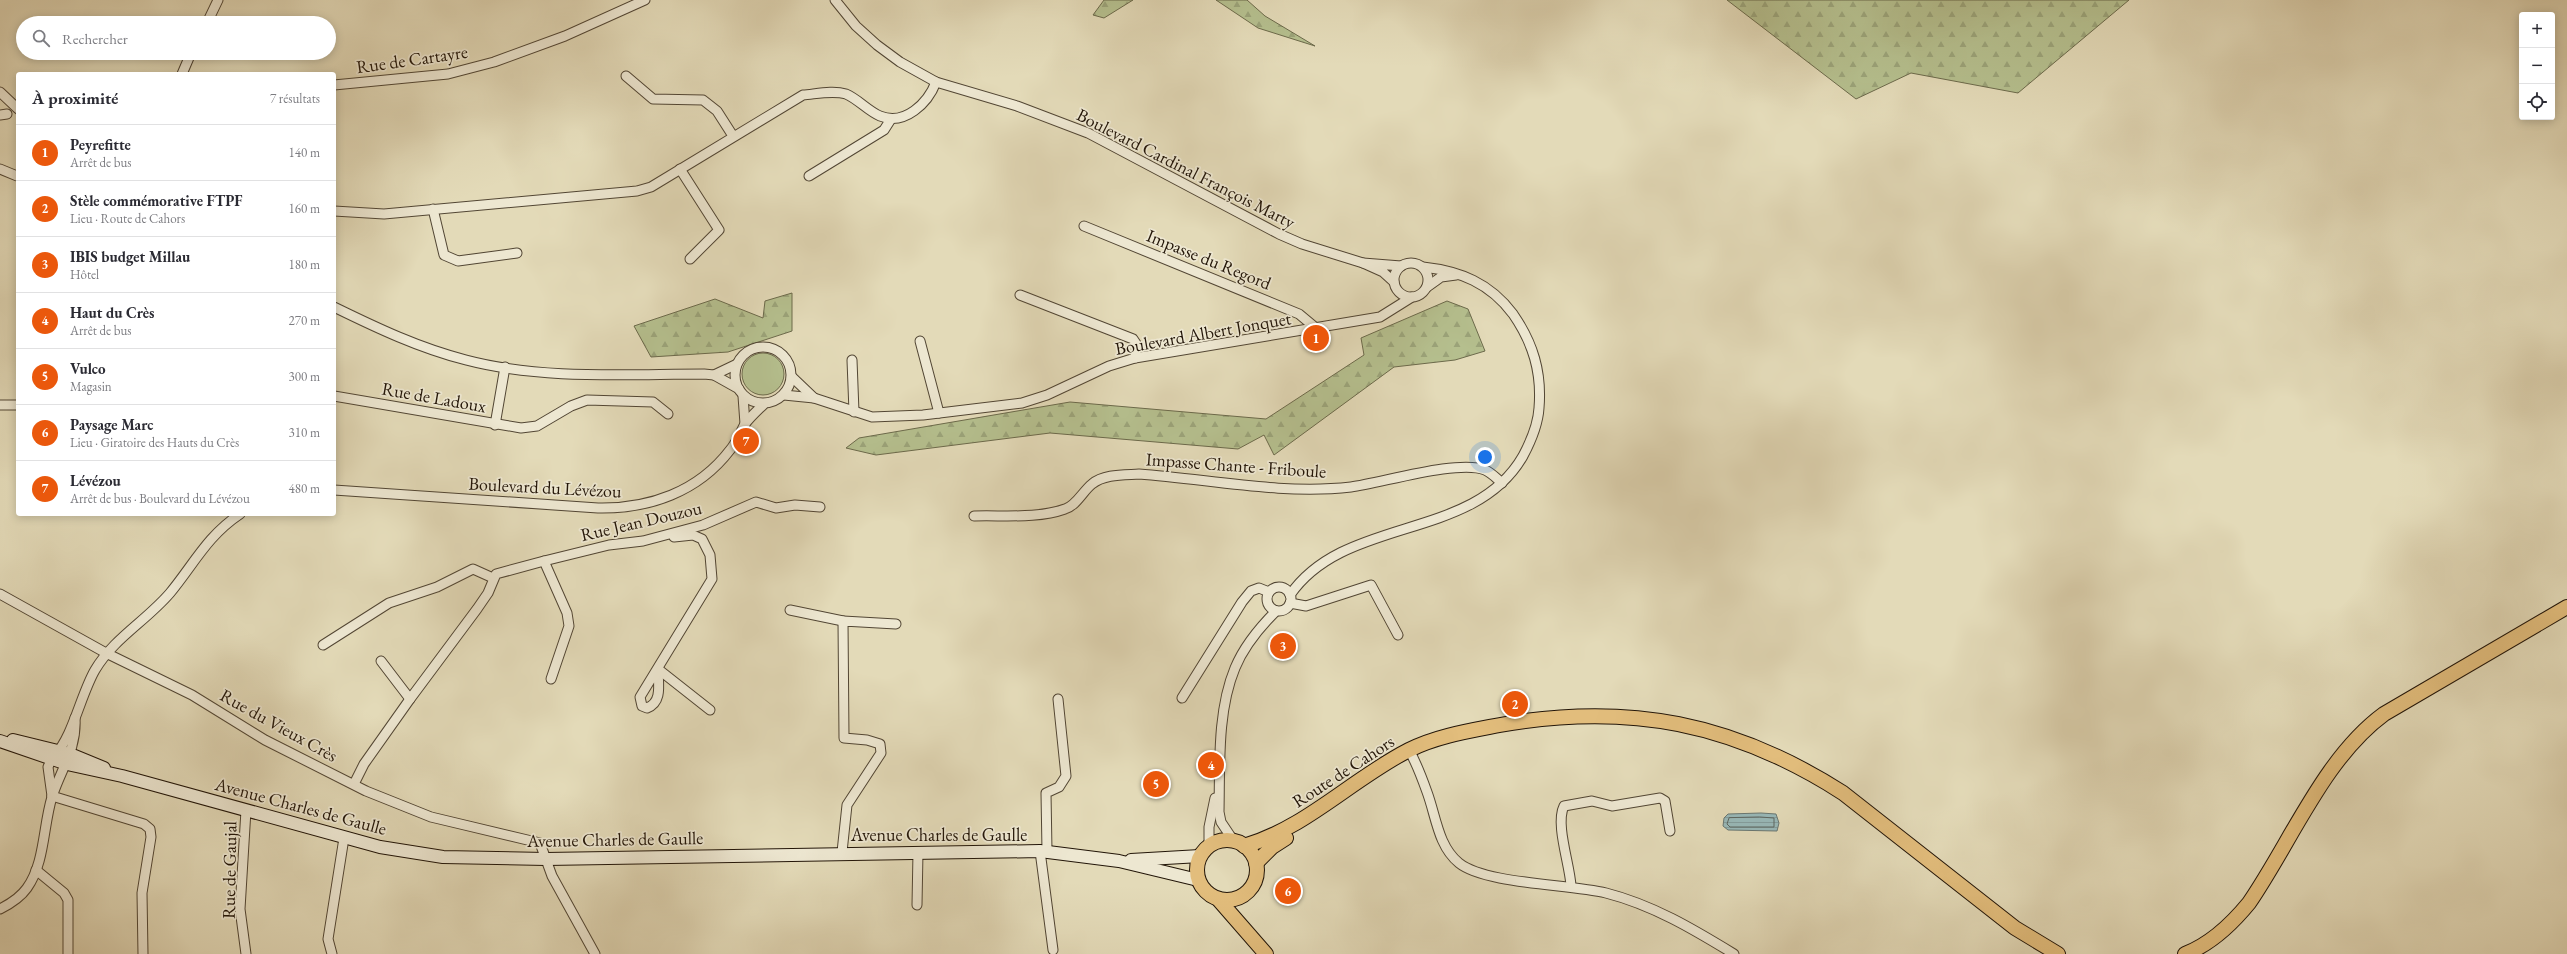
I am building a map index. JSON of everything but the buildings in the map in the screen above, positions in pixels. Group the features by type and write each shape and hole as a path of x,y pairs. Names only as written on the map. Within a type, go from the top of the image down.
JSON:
{"main road":[{"path":"2185,954 2214,938 2235,920 2249,904 2343,753 2367,727 2384,714 2567,607"},
{"name":"Route de Cahors","path":"1239,843 1265,840 1285,831 1374,770 1411,754 1444,746 1463,733 1520,722 1591,716 1644,718 1699,728 1766,750 1818,776 1844,793 2015,928 2058,954"},
{"name":"Avenue Charles de Gaulle","path":"0,739 122,776 344,838 380,847 443,857 546,859 842,852 1044,851 1119,861"},
{"name":"Avenue Charles de Gaulle","path":"0,739 37,755 55,755"},
{"name":"Route de Cahors","path":"1256,863 1272,847 1411,754"},
{"name":"Avenue Charles de Gaulle","path":"69,759 85,759 122,776"},
{"path":"1119,861 1204,851 1220,841 1239,843 1252,853 1256,863 1254,882 1242,896 1230,900 1218,899"},
{"path":"1204,851 1197,868 1198,880 1204,890 1218,899 1254,938 1266,954"},
{"path":"1119,861 1198,880"},
{"path":"1242,896 1243,918 1254,938"}],"street":[{"path":"210,16 218,0"},
{"name":"Rue de Cartayre","path":"336,85 448,74 494,62 565,36 644,0"},
{"name":"Boulevard Cardinal François Marty","path":"835,0 856,26 877,45 900,62 936,82 1017,106 1088,133 1140,159 1278,234 1302,244 1363,263 1383,272 1395,286"},
{"path":"183,72 188,60"},
{"path":"626,76 653,99 703,100 711,104 733,136"},
{"path":"336,211 384,214 637,191 650,187 803,95 824,92 846,94 880,116 891,119 906,116 922,106 936,82"},
{"path":"0,92 16,107"},
{"path":"809,176 884,130 891,119"},
{"path":"0,169 16,176"},
{"path":"680,169 719,230 690,259"},
{"path":"433,209 444,255 450,259 458,261 517,253"},
{"name":"Impasse du Regord","path":"1084,226 1299,314 1317,329"},
{"name":"Boulevard Cardinal François Marty","path":"1363,263 1401,266"},
{"path":"1304,578 1283,611 1272,609 1266,599 1269,592 1275,587 1283,587 1304,578 1356,545 1459,510 1483,498 1502,483 1519,462 1531,441 1539,415 1540,392 1538,368 1532,348 1523,329 1506,306 1477,281 1463,274 1423,267 1410,263 1401,266 1397,271 1391,311"},
{"path":"1423,267 1428,277 1427,287"},
{"path":"1395,286 1406,296 1412,297 1420,294 1441,277 1463,274"},
{"path":"1020,295 1133,339 1137,345 1135,358"},
{"name":"Boulevard Albert Jonquet","path":"784,395 814,398 872,417 939,413 1022,403 1047,395 1109,366 1135,358 1317,329 1380,317 1412,297"},
{"path":"336,307 392,336 466,360 505,367 573,373 714,375 737,364"},
{"path":"920,341 939,413"},
{"path":"714,375 741,392 756,403 764,404 784,395 792,377 788,361 780,352 769,347 753,348 740,358 737,364 735,378 741,392 745,424"},
{"path":"852,360 854,412"},
{"name":"Rue de Ladoux","path":"336,396 495,425 505,367"},
{"name":"Boulevard Albert Jonquet","path":"792,377 814,398"},
{"path":"495,425 521,428 537,426 571,406 587,400 653,402 668,414"},
{"name":"Boulevard du Lévézou","path":"336,490 598,508 630,507 663,499 693,485 714,469 730,451 745,424 764,404"},
{"path":"0,405 16,405"},
{"name":"Impasse Chante - Friboule","path":"974,516 1050,513 1067,509 1092,484 1101,479 1118,475 1139,474 1288,488 1322,489 1373,483 1445,469 1472,468 1484,469 1502,483"},
{"name":"Rue Jean Douzou","path":"493,578 503,571 609,545 643,540 703,525 756,502 776,508 795,505 820,507"},
{"path":"52,796 48,767 75,715 81,697 106,653 170,593 213,535 237,516"},
{"path":"643,540 693,535 702,539 710,555 712,570 708,588 658,669 710,710"},
{"path":"544,561 567,613 569,626 551,679"},
{"path":"323,645 389,603 437,587 473,569 493,578 488,593 364,764 354,784"},
{"path":"1283,587 1290,599 1306,606 1371,585 1398,635"},
{"path":"1182,698 1242,602 1251,591 1259,588 1269,592"},
{"name":"Rue du Vieux Crès","path":"0,594 106,653 192,694 228,719 265,740 354,784 431,816 540,843 546,859"},
{"path":"1239,843 1221,822 1219,812 1220,771 1229,685 1235,667 1272,609"},
{"path":"790,610 843,621 896,624"},
{"path":"842,852 847,805 881,753 880,744 867,740 844,738 843,621"},
{"path":"381,661 410,699"},
{"path":"1053,950 1044,851 1046,793 1059,787 1066,776 1058,699"},
{"path":"0,909 15,900 27,888 36,870 52,796 69,759 76,735 75,715"},
{"path":"1411,754 1428,793 1440,838 1458,863 1478,874 1571,886 1606,893 1650,907 1734,954"},
{"path":"1204,851 1220,771"},
{"path":"52,796 144,824 150,829 151,837 142,893 143,954"},
{"path":"1571,886 1570,872 1561,823 1561,812 1564,806 1592,801 1612,806 1660,798 1665,801 1670,831"},
{"name":"Rue de Gaujal","path":"246,810 240,908 246,954"},
{"path":"332,954 328,939 344,838"},
{"path":"917,905 918,852"},
{"path":"546,859 552,876 595,954"},
{"path":"36,870 64,893 68,900 68,954"}],"green space":[{"path":"1104,0 1133,0 1104,18 1093,15"},
{"path":"1216,0 1247,0 1265,16 1315,46 1258,28"},
{"path":"1727,0 2129,0 2018,93 1911,73 1856,99"},
{"path":"792,293 792,331 728,352 651,357 634,326 715,299 763,318 765,301"},
{"path":"1447,301 1468,309 1485,351 1455,360 1394,367 1274,455 1264,435 1238,449 1050,433 876,455 846,448 859,438 1070,402 1266,419 1364,355 1361,338"},
{"path":"759,353 767,353 775,356 781,362 784,374 781,386 775,392 767,395 759,395 751,392 745,386 742,378 742,370 745,362 751,356"}],"water":[{"path":"1728,814 1776,814 1779,823 1777,831 1728,830 1723,826 1724,818"}],"place":[{"name":"Peyrefitte","path":"1316,338"},
{"name":"Lévézou","path":"746,441"},
{"name":"IBIS budget Millau","path":"1283,646"},
{"name":"Stèle commémorative FTPF","path":"1515,704"},
{"name":"Haut du Crès","path":"1211,765"},
{"name":"Vulco","path":"1156,784"},
{"name":"Paysage Marc","path":"1288,891"}]}
